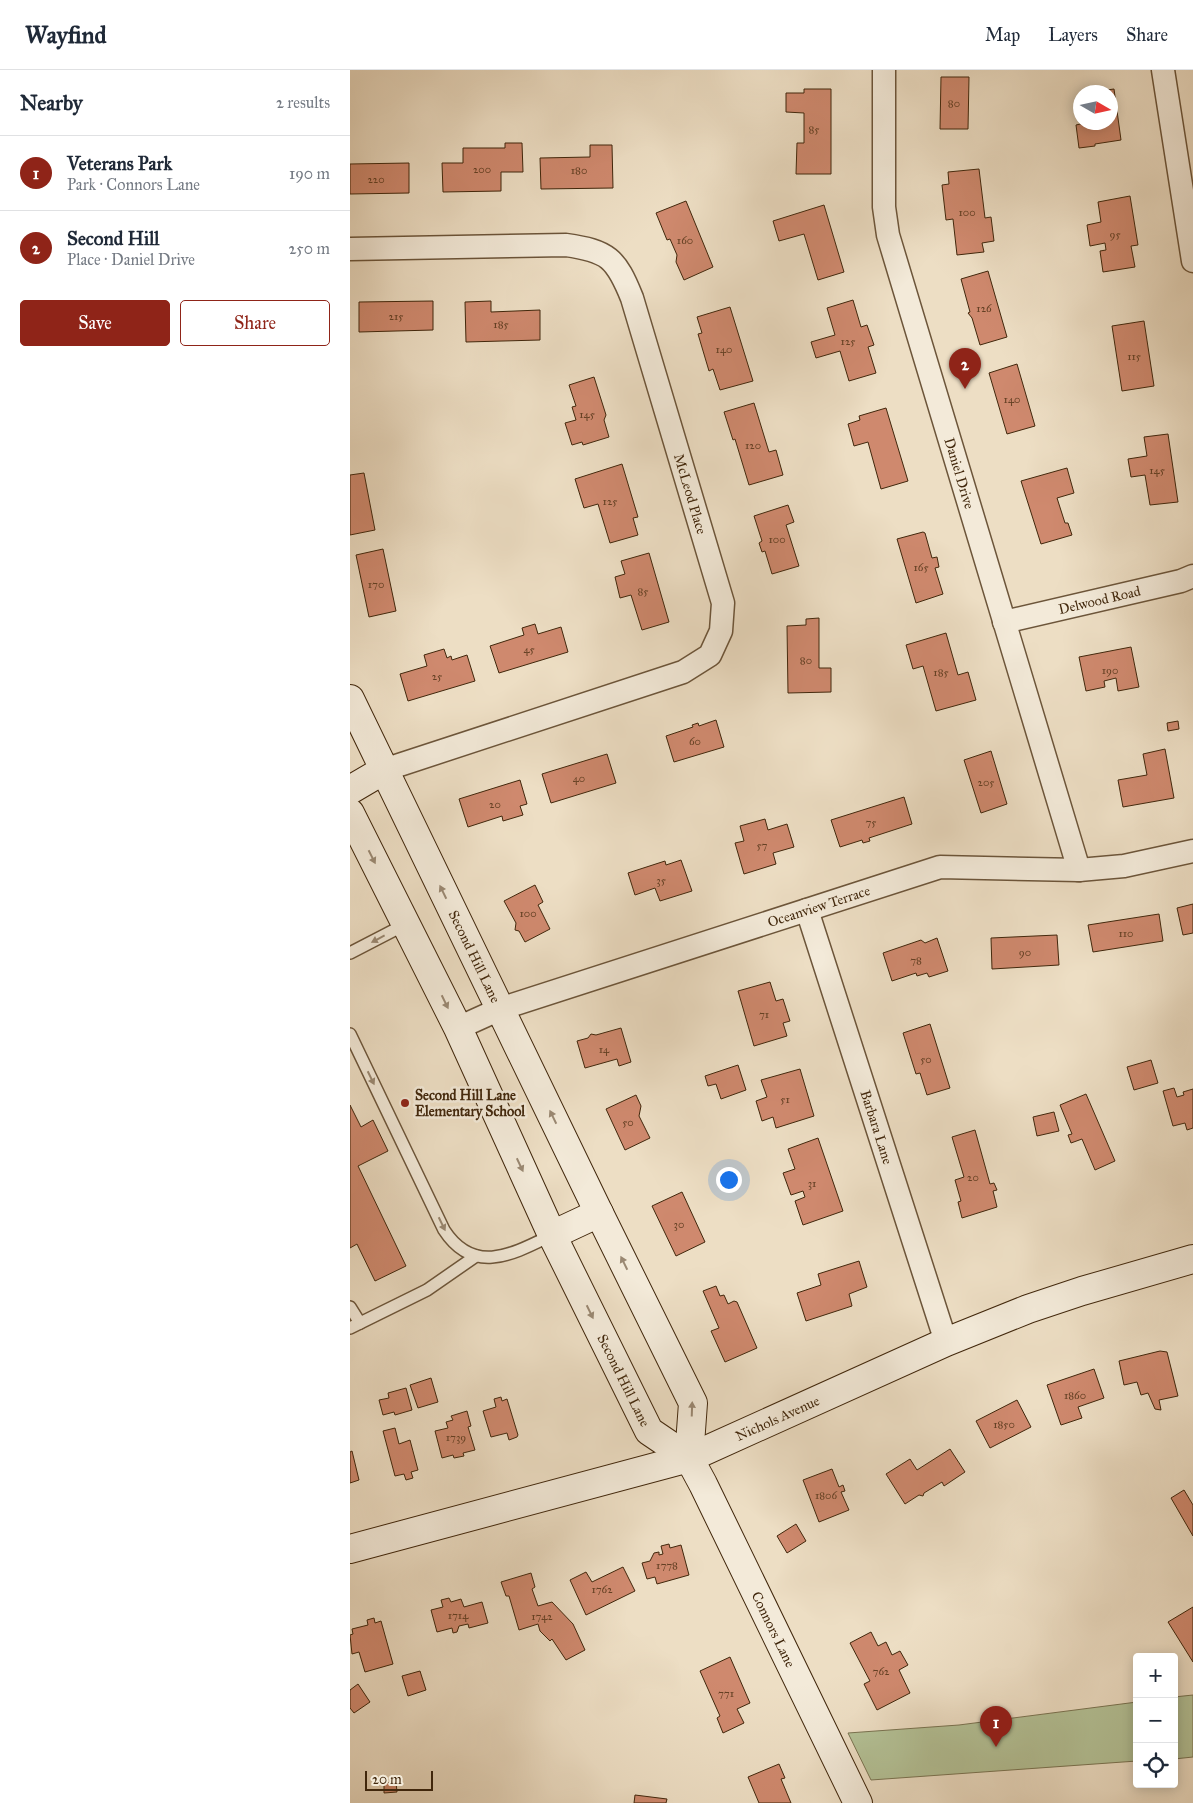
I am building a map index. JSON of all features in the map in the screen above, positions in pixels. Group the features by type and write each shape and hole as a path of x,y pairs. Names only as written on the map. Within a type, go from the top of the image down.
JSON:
{"street":[{"name":"Daniel Drive","path":"884,70 884,208 888,235 1079,870"},
{"path":"1163,70 1193,261"},
{"name":"McLeod Place","path":"350,249 566,245 599,251 615,264 623,275 632,298 723,603 721,631 710,655 683,672 384,770"},
{"name":"Delwood Road","path":"1004,622 1181,581 1193,576"},
{"name":"Second Hill Lane","path":"350,699 693,1403 689,1458 649,1431 552,1235 458,1028 350,813"},
{"path":"350,790 384,770"},
{"name":"Oceanview Terrace","path":"458,1028 500,1009 940,867 1079,870 1124,866 1193,851"},
{"name":"Barbara Lane","path":"807,910 946,1342"},
{"path":"552,1235 599,1213"},
{"name":"Nichols Avenue","path":"350,1549 689,1458 946,1342 1028,1309 1082,1291 1193,1259"},
{"name":"Connors Lane","path":"689,1458 858,1803"}],"lane":[{"path":"350,954 406,924"},
{"path":"350,1034 444,1230 456,1246 464,1252 476,1256 503,1256 552,1235"},
{"path":"350,1307 355,1326 427,1290 476,1256"}],"green space":[{"path":"1193,1695 1193,1757 1178,1759 1178,1697"},
{"path":"1133,1703 1133,1761 871,1780 848,1733 959,1725"}],"building":[{"path":"941,77 969,77 968,129 940,129"},
{"path":"804,89 831,89 831,174 796,174 797,143 804,143 804,113 786,112 786,93 804,93"},
{"path":"1118,118 1121,140 1079,148 1077,130 1118,130"},
{"path":"505,143 522,143 523,172 501,172 501,191 443,192 442,163 463,163 463,148 505,148"},
{"path":"590,145 612,145 613,188 541,189 540,158 590,157"},
{"path":"409,163 409,193 350,194 350,164"},
{"path":"979,169 985,218 991,217 994,241 982,243 984,252 957,255 953,219 946,220 942,185 949,184 948,172"},
{"path":"1130,196 1138,245 1131,246 1135,267 1103,272 1100,251 1106,250 1105,243 1090,246 1087,225 1101,222 1098,202"},
{"path":"686,201 713,267 684,280 676,262 677,255 670,239 667,240 656,213"},
{"path":"824,205 844,272 818,280 804,234 779,241 773,221"},
{"path":"988,271 1007,337 980,345 972,318 968,313 970,312 961,279"},
{"path":"853,300 861,327 867,325 874,345 868,347 876,373 849,381 840,351 816,358 811,342 835,335 827,308"},
{"path":"433,301 433,330 359,332 359,302"},
{"path":"491,301 491,312 540,310 540,340 466,342 465,302"},
{"path":"730,307 753,381 720,390 713,369 709,371 698,334 702,333 697,317"},
{"path":"1144,321 1154,386 1122,391 1112,326"},
{"path":"1017,364 1035,426 1007,434 989,373"},
{"path":"594,377 606,415 604,420 609,437 583,445 582,442 572,445 565,423 576,420 572,407 576,406 569,385"},
{"path":"754,403 769,452 776,450 783,475 749,485 735,439 733,440 724,412"},
{"path":"886,408 908,481 881,489 868,442 854,446 848,424 860,420 859,416"},
{"path":"1168,434 1178,502 1150,505 1145,475 1131,477 1128,459 1147,456 1144,437"},
{"path":"622,464 638,517 633,518 638,535 610,543 598,504 584,508 575,479"},
{"path":"1067,468 1074,493 1057,498 1065,523 1068,523 1072,535 1041,544 1021,481"},
{"path":"364,473 375,530 350,535 350,475"},
{"path":"788,505 794,522 786,525 799,566 772,574 765,551 762,552 759,543 762,541 754,516"},
{"path":"925,533 932,558 937,557 939,567 935,568 943,594 916,603 897,539"},
{"path":"383,549 396,611 369,617 356,555"},
{"path":"649,553 669,622 642,630 631,595 620,598 615,577 625,574 621,561"},
{"path":"819,618 819,668 831,668 831,692 788,693 787,626 806,625 806,619"},
{"path":"535,624 538,634 561,627 568,652 499,673 490,646 524,635 522,628"},
{"path":"946,633 958,675 968,672 976,700 936,711 923,666 913,669 906,645"},
{"path":"1131,647 1139,687 1118,691 1116,678 1104,681 1105,687 1086,691 1079,657"},
{"path":"444,649 447,658 451,656 452,660 467,655 475,681 408,701 400,674 427,666 424,655"},
{"path":"716,720 724,747 674,762 666,736 693,727 692,725 698,723 699,726"},
{"path":"1178,721 1179,729 1168,731 1167,723"},
{"path":"1165,749 1174,798 1123,807 1118,780 1147,775 1143,754"},
{"path":"991,751 1007,804 981,813 964,760"},
{"path":"607,754 616,783 551,803 542,774"},
{"path":"520,780 527,804 520,806 523,815 503,821 502,816 468,827 459,799"},
{"path":"904,797 912,824 869,838 870,841 863,843 862,840 840,847 831,820"},
{"path":"765,819 768,830 787,824 794,847 773,853 776,864 744,874 735,843 744,841 740,826"},
{"path":"681,860 692,891 660,901 655,888 635,895 628,873 665,861 666,865"},
{"path":"535,885 543,902 538,905 550,929 525,942 519,931 515,930 516,923 504,901"},
{"path":"1193,904 1193,933 1183,935 1177,908"},
{"path":"1159,914 1163,941 1093,952 1088,925"},
{"path":"1057,935 1059,965 992,969 991,938"},
{"path":"937,938 948,971 929,977 927,973 917,976 916,973 892,981 883,953 921,940 925,943"},
{"path":"770,982 776,1001 783,999 790,1021 783,1023 787,1036 754,1046 738,991"},
{"path":"930,1024 950,1088 927,1095 920,1073 916,1074 903,1033"},
{"path":"621,1028 631,1062 619,1066 617,1059 585,1068 577,1041 588,1038 591,1034 596,1035"},
{"path":"1151,1060 1158,1083 1134,1090 1127,1067"},
{"path":"738,1065 746,1090 721,1099 716,1084 708,1086 705,1076"},
{"path":"800,1069 814,1116 776,1128 773,1117 762,1121 756,1101 767,1097 761,1080"},
{"path":"1174,1088 1177,1097 1184,1095 1183,1092 1193,1089 1193,1128 1187,1130 1185,1123 1173,1126 1163,1091"},
{"path":"1086,1094 1115,1161 1095,1170 1082,1139 1071,1143 1068,1135 1072,1134 1060,1105"},
{"path":"636,1095 641,1106 639,1116 650,1138 625,1150 606,1109"},
{"path":"350,1105 361,1127 373,1120 388,1151 358,1166 406,1266 375,1281 357,1244 350,1248"},
{"path":"1054,1112 1059,1131 1037,1136 1033,1117"},
{"path":"975,1130 990,1184 994,1183 997,1190 993,1191 997,1207 962,1218 958,1202 961,1201 955,1180 964,1177 952,1137"},
{"path":"818,1138 843,1211 803,1225 795,1201 805,1197 803,1191 791,1195 783,1173 795,1169 788,1149"},
{"path":"682,1192 705,1242 676,1256 652,1206"},
{"path":"859,1261 867,1287 849,1294 852,1306 806,1321 797,1293 821,1285 818,1274"},
{"path":"716,1286 720,1296 724,1295 728,1304 734,1301 737,1302 757,1348 725,1362 711,1331 719,1328 703,1291"},
{"path":"1160,1351 1167,1352 1178,1396 1159,1400 1161,1410 1155,1409 1148,1393 1141,1395 1137,1382 1124,1385 1119,1361"},
{"path":"1094,1369 1104,1398 1078,1407 1082,1418 1061,1425 1047,1385"},
{"path":"431,1378 438,1402 418,1408 410,1385"},
{"path":"406,1388 412,1410 395,1415 394,1412 383,1415 379,1400 389,1398 388,1393"},
{"path":"501,1397 502,1401 507,1399 518,1435 509,1440 507,1433 491,1437 483,1411 496,1407 494,1399"},
{"path":"1017,1400 1031,1427 990,1448 976,1421"},
{"path":"467,1411 471,1426 468,1427 475,1450 463,1453 464,1456 454,1458 453,1455 442,1458 435,1431 448,1428 446,1422 453,1420 451,1416"},
{"path":"395,1428 399,1444 410,1440 418,1470 411,1472 413,1478 406,1480 404,1474 395,1476 383,1431"},
{"path":"950,1449 965,1472 944,1486 942,1482 924,1493 923,1496 919,1495 905,1504 886,1474 910,1459 917,1470"},
{"path":"352,1451 359,1480 350,1483 350,1452"},
{"path":"832,1469 839,1487 843,1485 845,1491 841,1492 849,1510 819,1522 803,1480"},
{"path":"1184,1490 1193,1505 1193,1536 1171,1498"},
{"path":"796,1524 806,1541 787,1553 777,1536"},
{"path":"669,1544 670,1548 681,1545 689,1575 657,1584 655,1577 647,1579 642,1563 650,1561 654,1553 659,1552 659,1555 663,1554 661,1546"},
{"path":"623,1567 635,1591 586,1615 570,1580 586,1572 592,1582"},
{"path":"531,1573 535,1587 532,1589 538,1606 552,1602 573,1624 585,1650 566,1660 552,1639 550,1641 540,1631 538,1624 519,1630 509,1596 506,1596 501,1582"},
{"path":"449,1598 451,1602 461,1599 464,1607 482,1602 488,1623 469,1628 468,1624 459,1626 457,1632 453,1633 452,1628 437,1632 431,1610 443,1607 441,1600"},
{"path":"1193,1607 1193,1662 1168,1622"},
{"path":"374,1618 375,1623 381,1621 393,1664 365,1672 359,1652 352,1654 350,1635 353,1634 352,1629 368,1625 367,1620"},
{"path":"871,1632 878,1646 886,1642 892,1655 900,1651 908,1665 899,1670 910,1693 877,1710 864,1684 870,1681 850,1643"},
{"path":"730,1657 750,1703 737,1709 744,1723 723,1733 717,1718 720,1716 700,1671"},
{"path":"420,1671 426,1690 408,1696 402,1676"},
{"path":"358,1684 370,1702 354,1713 350,1708 350,1690"},
{"path":"779,1764 785,1778 781,1779 791,1803 759,1803 748,1777"},
{"path":"396,1782 397,1792 384,1793 384,1783"},
{"path":"635,1795 667,1799 666,1803 634,1803"}],"place":[{"name":"Second Hill","path":"965,389"},
{"name":"Second Hill Lane Elementary School","path":"405,1103"},
{"name":"Veterans Park","path":"996,1747"}]}
